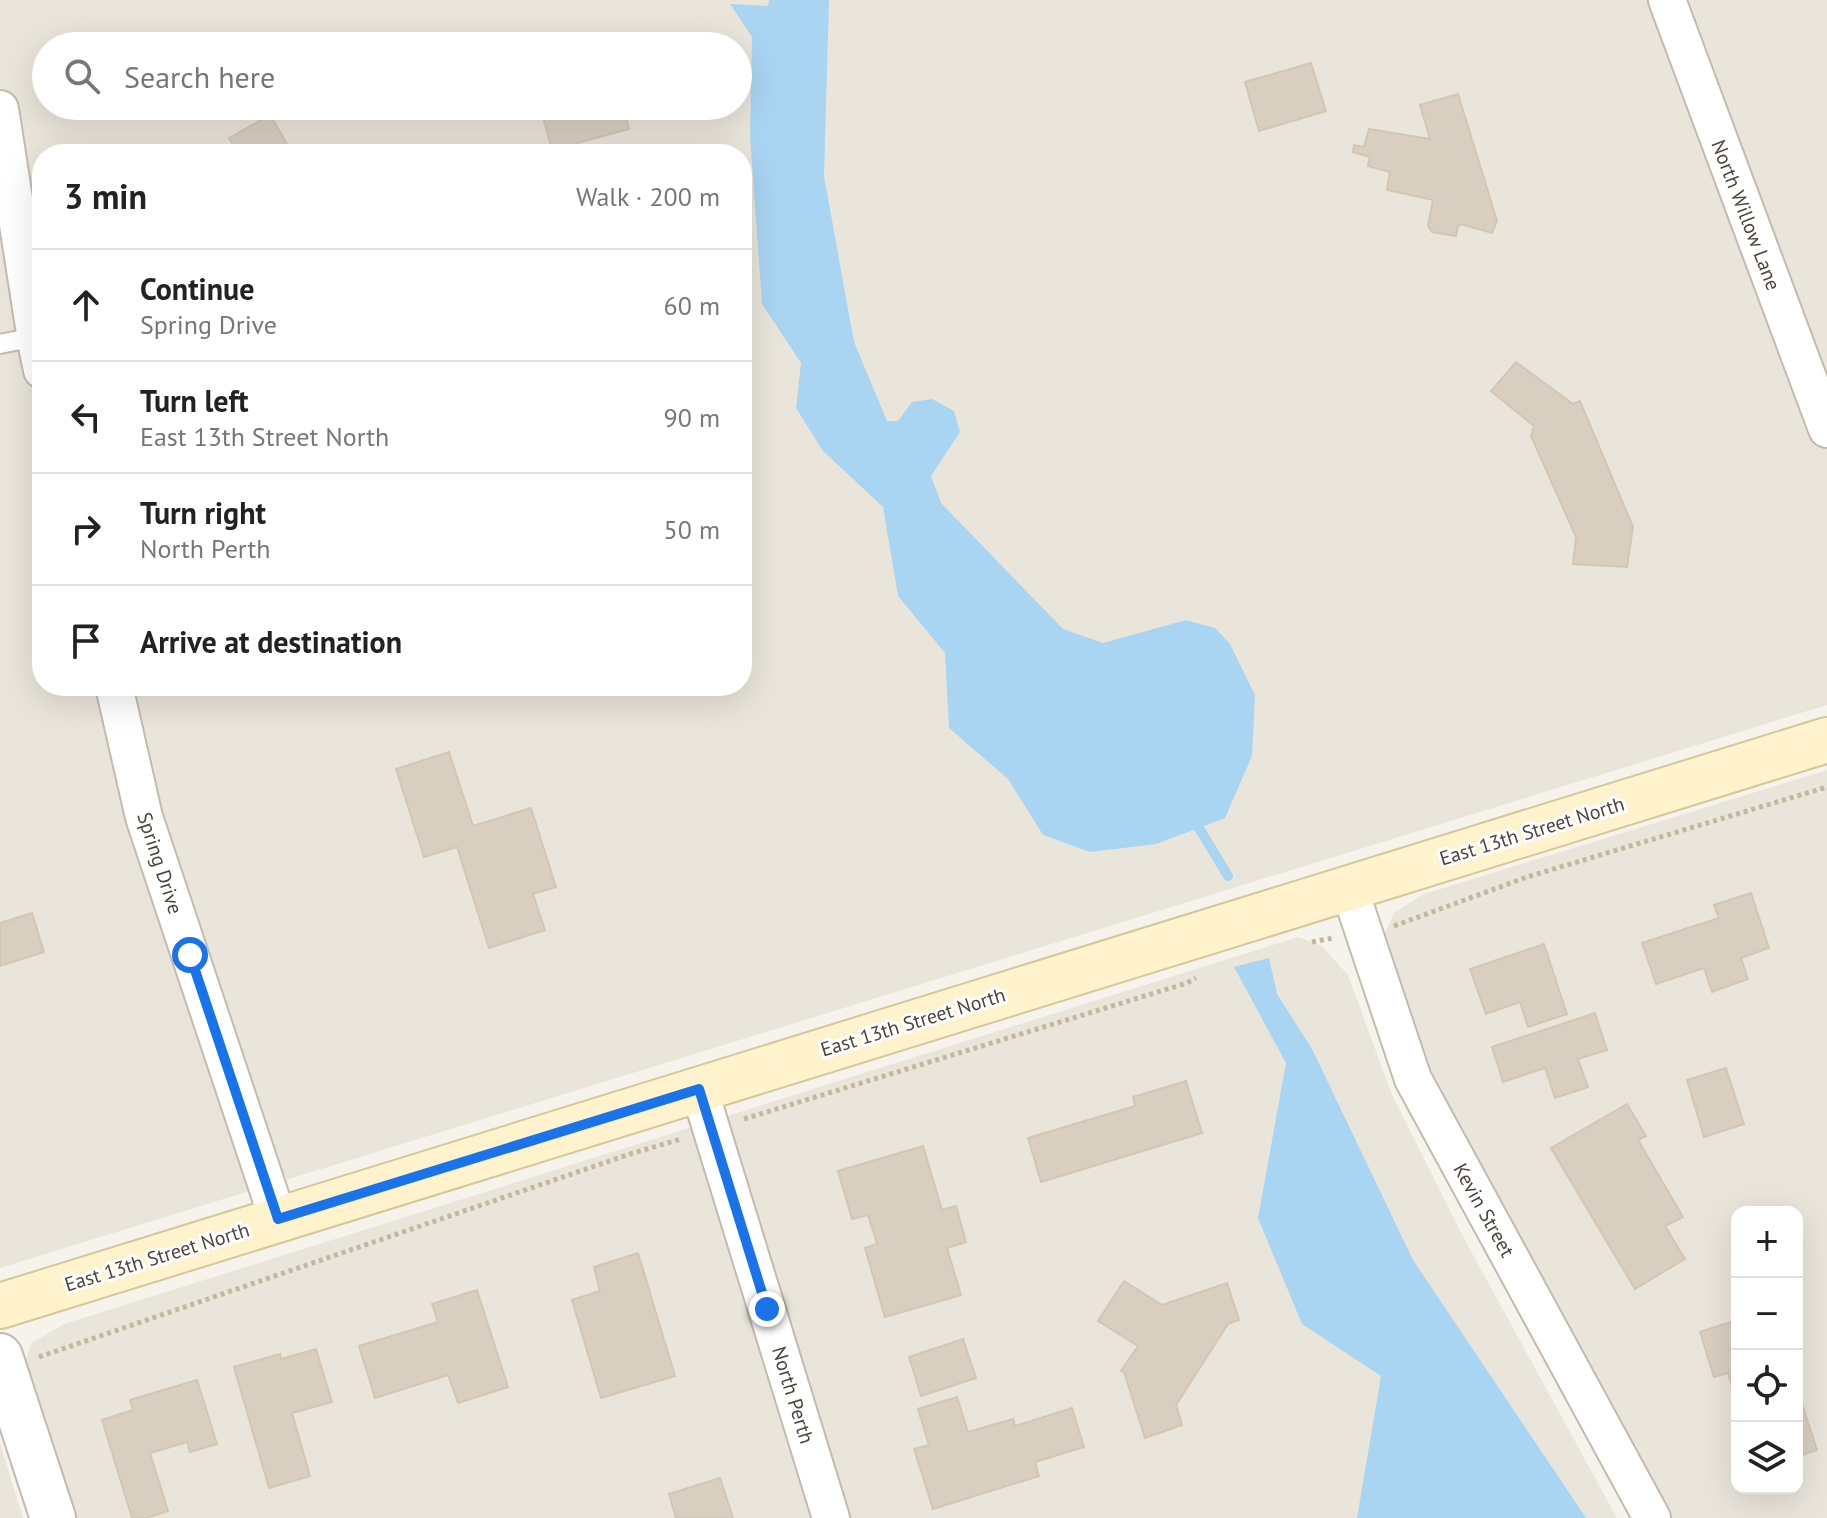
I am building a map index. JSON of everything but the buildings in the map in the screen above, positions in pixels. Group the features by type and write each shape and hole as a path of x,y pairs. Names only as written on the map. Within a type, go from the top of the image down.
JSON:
{"main road":[{"name":"East 13th Street North","path":"0,1306 278,1219 706,1109 1349,888 1827,740"}],"street":[{"name":"North Willow Lane","path":"1667,0 1827,429"},
{"path":"0,109 32,310"},
{"name":"Spring Drive","path":"116,696 144,817 278,1219"},
{"name":"Kevin Street","path":"1349,888 1413,1079 1652,1518"},
{"name":"North Perth","path":"706,1109 831,1518"},
{"path":"2,1362 53,1518"}],"lane":[{"path":"0,344 32,352"}],"path":[{"path":"1306,944 1386,929 1527,877 1827,787"},
{"path":"2,1362 630,1154 706,1109 1187,983 1199,977"}],"shaded area":[{"path":"0,0 1827,0 1827,705 0,1268"},
{"path":"1827,770 1827,1518 1668,1518 1430,1069 1384,935 1394,913 1424,894"},
{"path":"1298,937 1322,946 1348,975 1392,1095 1460,1231 1617,1518 67,1518 21,1370 32,1343 64,1324"},
{"path":"0,1443 23,1518 0,1518"}],"water":[{"path":"769,0 829,0 824,176 854,342 887,421 898,421 912,402 932,399 954,411 960,432 931,476 941,503 1063,629 1103,643 1186,620 1215,628 1230,644 1255,695 1252,756 1225,818 1156,844 1090,852 1043,835 1008,779 949,728 945,653 898,596 883,507 823,451 796,408 801,363 762,304 750,135 752,32 749,32 730,4 768,6"},
{"path":"1269,958 1277,994 1312,1049 1413,1260 1586,1518 1357,1518 1381,1376 1302,1324 1258,1218 1286,1063 1234,967"}],"waterway":[{"path":"1189,820 1199,828 1228,876"}],"route":[{"path":"190,955 278,1219 699,1089 767,1309"}]}
